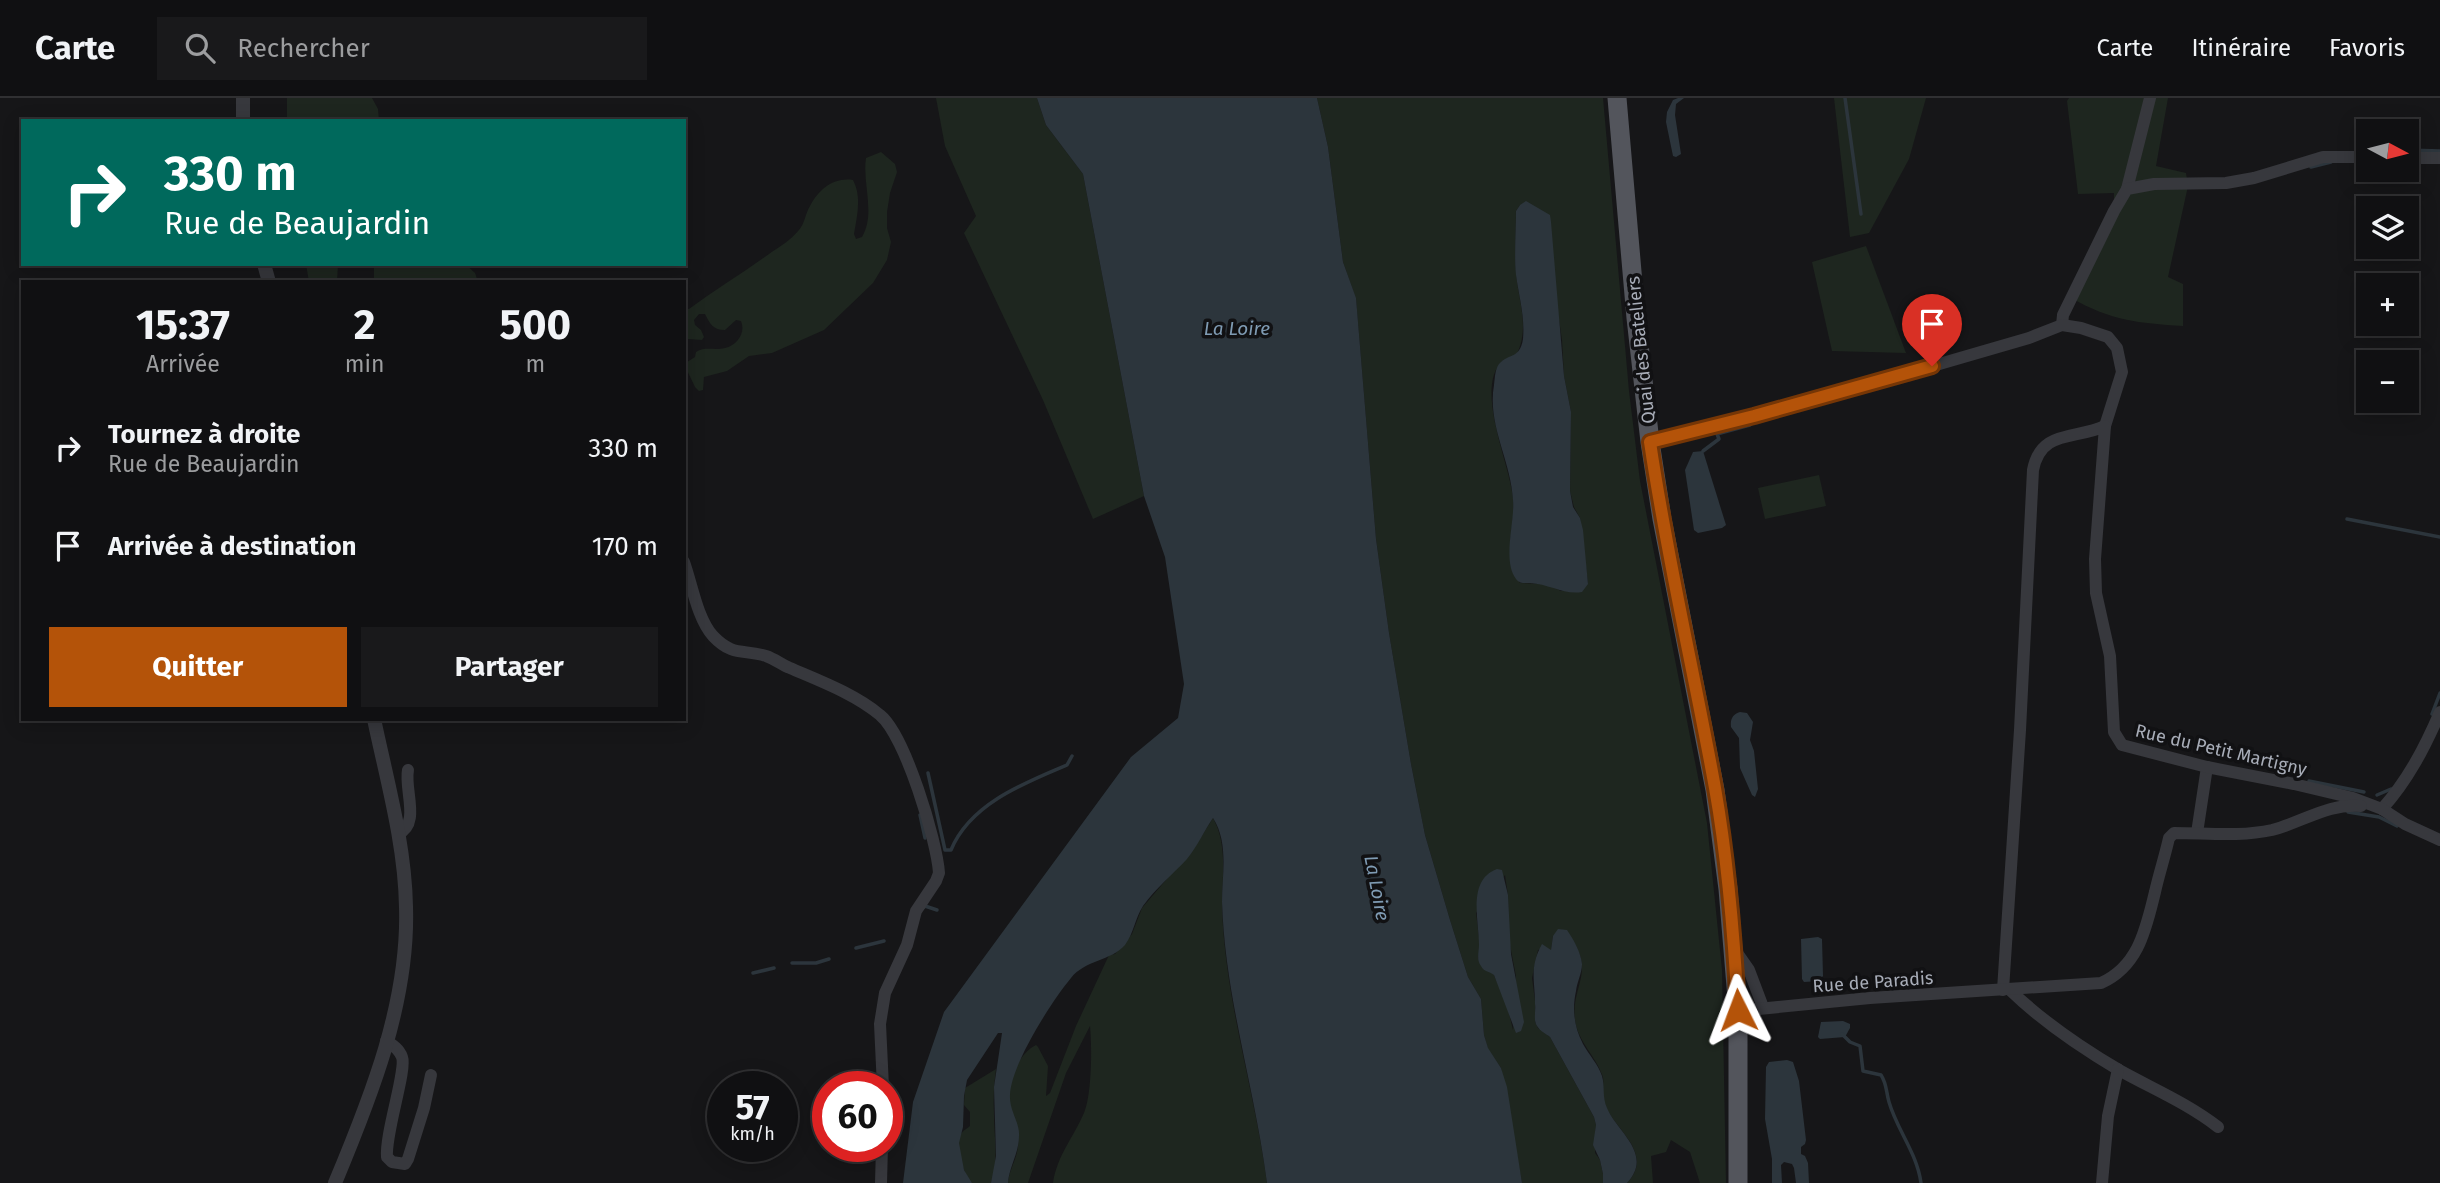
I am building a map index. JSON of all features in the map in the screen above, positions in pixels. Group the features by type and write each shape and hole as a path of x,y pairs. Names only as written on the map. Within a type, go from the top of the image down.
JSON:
{"main road":[{"name":"Quai des Bateliers","path":"1617,98 1650,442 1662,519 1715,789 1735,949 1738,1010 1738,1183"}],"street":[{"path":"243,98 243,119"},
{"path":"1650,442 1836,394 2029,338 2062,325 2063,315 2113,211 2127,190 2150,98"},
{"path":"2127,190 2154,184 2226,183 2254,178 2312,159 2356,157"},
{"path":"2419,158 2440,158"},
{"name":"Rue du Petit Martigny","path":"2062,325 2108,337 2117,348 2122,372 2105,426 2095,577 2109,656 2114,732 2122,745 2207,767 2353,798 2382,809"},
{"path":"2007,990 2033,470 2038,454 2048,443 2105,426"},
{"path":"686,568 703,618 711,634 722,644 734,652 767,656 813,676 881,715 895,732 912,770 939,873 916,911 907,945 885,993 880,1024 882,1071"},
{"path":"2382,809 2410,772 2429,739 2440,712"},
{"path":"335,1183 386,1041 402,970 405,942 405,885 398,834 374,721"},
{"path":"2197,833 2207,767"},
{"path":"398,834 406,830 410,822 408,770"},
{"path":"2007,990 2101,983 2128,964 2144,937 2169,838 2174,833 2229,834 2274,829 2312,814 2348,805 2382,809 2405,824 2440,840"},
{"path":"1735,949 1749,970 1763,1007"},
{"path":"2007,990 2036,1015 2118,1069 2194,1108 2218,1126"},
{"name":"Rue de Paradis","path":"1738,1010 2007,990"},
{"path":"386,1041 397,1049 403,1062 388,1134 387,1157 392,1162 405,1164 408,1159 431,1075"},
{"path":"2102,1183 2108,1116 2118,1069"},
{"path":"881,1183 882,1162"}],"shaded area":[{"path":"287,98 372,98 378,109 379,119 287,119"},
{"path":"936,98 1037,98 1046,125 1083,174 1144,496 1093,519 1043,400 964,233 976,216 945,146"},
{"path":"1317,98 1603,98 1629,391 1640,481 1707,823 1722,970 1726,1183 1700,1183 1690,1152 1671,1140 1666,1152 1651,1156 1653,1183 1627,1183 1635,1171 1637,1160 1634,1150 1607,1109 1603,1099 1603,1077 1580,1035 1575,1020 1575,1005 1582,974 1580,955 1571,937 1553,936 1551,951 1546,947 1538,950 1532,978 1535,1022 1538,1028 1550,1037 1594,1117 1595,1153 1600,1160 1603,1183 1522,1183 1501,1068 1488,1049 1481,999 1468,977 1450,920 1425,835 1411,764 1376,539 1356,299 1343,262 1328,147","holes":["1520,205 1557,306 1564,376 1571,412 1570,491 1580,518 1588,583 1561,591 1546,584 1520,583 1514,571 1510,550 1513,498 1491,393 1493,378 1499,365 1517,354 1523,333 1516,264 1516,211","1505,875 1509,940 1516,976 1513,1030 1507,1005 1494,975 1478,958 1480,946 1476,913"]},
{"path":"1834,98 1926,98 1909,159 1869,233 1850,237"},
{"path":"2069,98 2168,98 2156,166 2186,173 2188,186 2168,277 2183,284 2183,326 2126,320 2099,312 2071,298 2114,211 2114,193 2078,194 2067,101"},
{"path":"881,152 895,164 897,172 887,212 887,228 891,242 887,260 873,283 824,330 772,353 749,356 727,371 704,377 703,390 699,391 686,368 686,363 700,350 721,349 733,344 741,334 742,325 741,321 736,320 725,330 718,329 710,323 705,314 699,314 694,320 695,325 704,337 702,340 688,339 686,309 796,234 818,194 833,182 853,180 858,200 854,234 856,239 862,237 868,218 866,158"},
{"path":"1866,246 1906,353 1832,351 1812,262"},
{"path":"306,266 338,266 337,280 309,280"},
{"path":"374,266 467,266 475,273 477,280 374,280"},
{"path":"1819,475 1826,506 1765,519 1758,488"},
{"path":"1213,818 1221,839 1224,942 1234,1011 1267,1183 1053,1183 1062,1156 1087,1105 1091,1070 1090,1026 1066,1073 1028,1183 1008,1183 1018,1146 1009,1091 1018,1064 1036,1045 1048,1066 1046,1096 1050,1093 1076,1026 1109,955 1115,954 1132,934 1142,908 1196,845"},
{"path":"996,1069 995,1166 991,1183 972,1183 963,1167 958,1146 961,1134 970,1126 970,1112 964,1105 965,1088"}],"water":[{"name":"La Loire","path":"1037,98 1317,98 1328,147 1343,262 1356,298 1376,539 1411,764 1425,835 1450,920 1468,977 1481,999 1484,1035 1488,1048 1501,1068 1507,1087 1522,1183 1267,1183 1234,1008 1224,937 1223,848 1213,818 1187,859 1143,906 1125,945 1077,972 1053,1002 1033,1034 1012,1082 1010,1101 1019,1136 1008,1183 991,1183 996,1156 994,1087 1002,1033 998,1033 967,1080 964,1096 963,1127 959,1143 964,1170 972,1183 903,1183 913,1102 944,1012 1131,757 1178,718 1184,684 1165,557 1144,496 1083,174 1046,125"},
{"path":"1684,98 1676,104 1681,154 1676,157 1673,156 1666,122 1673,100"},
{"path":"1526,201 1550,215 1564,376 1571,412 1570,491 1573,507 1583,530 1588,584 1582,592 1569,592 1521,582 1516,579 1510,562 1513,500 1496,428 1493,400 1498,366 1517,353 1523,339 1515,243 1516,211"},
{"path":"1703,451 1726,525 1698,533 1694,530 1685,470 1693,452"},
{"path":"1740,712 1747,713 1753,722 1750,740 1754,751 1758,789 1755,797 1740,768 1739,738 1731,727 1733,717"},
{"path":"1497,869 1502,870 1508,895 1511,954 1524,1022 1521,1031 1516,1033 1494,975 1482,968 1478,958 1478,891 1488,874"},
{"path":"1558,929 1567,930 1581,960 1574,1004 1578,1031 1602,1076 1607,1108 1635,1153 1637,1162 1627,1183 1603,1183 1600,1160 1593,1145 1596,1125 1594,1117 1550,1037 1536,1024 1535,960 1542,944 1551,950 1553,936"},
{"path":"1801,939 1822,939 1823,976 1819,981 1804,982"},
{"path":"1843,1021 1850,1024 1845,1037 1818,1037 1821,1022"},
{"path":"1769,1062 1793,1062 1799,1081 1806,1140 1801,1147 1801,1154 1808,1163 1809,1183 1796,1183 1792,1164 1784,1162 1781,1165 1782,1183 1772,1183 1772,1159 1765,1119 1766,1067"}],"waterway":[{"path":"1845,98 1861,214"},
{"path":"2419,150 2440,151"},
{"path":"2311,167 2331,162"},
{"path":"1703,451 1719,439 1717,434 1750,425 1756,420"},
{"path":"2347,519 2440,537"},
{"path":"2432,714 2440,693"},
{"path":"928,773 945,850 951,850 971,820 985,808 1033,779 1067,765 1072,756"},
{"path":"2309,781 2364,792"},
{"path":"2377,795 2391,789"},
{"path":"2348,812 2379,817 2397,826"},
{"path":"920,815 925,838"},
{"path":"923,908 925,906 937,910"},
{"path":"856,948 884,941"},
{"path":"792,963 816,963 829,959"},
{"path":"753,973 774,968"},
{"path":"1842,1034 1850,1042 1860,1046 1863,1071 1881,1075 1883,1078 1889,1102 1919,1172 1921,1183"}],"route":[{"path":"1738,1010 1733,929 1715,789 1662,519 1650,442 1932,366"}]}
